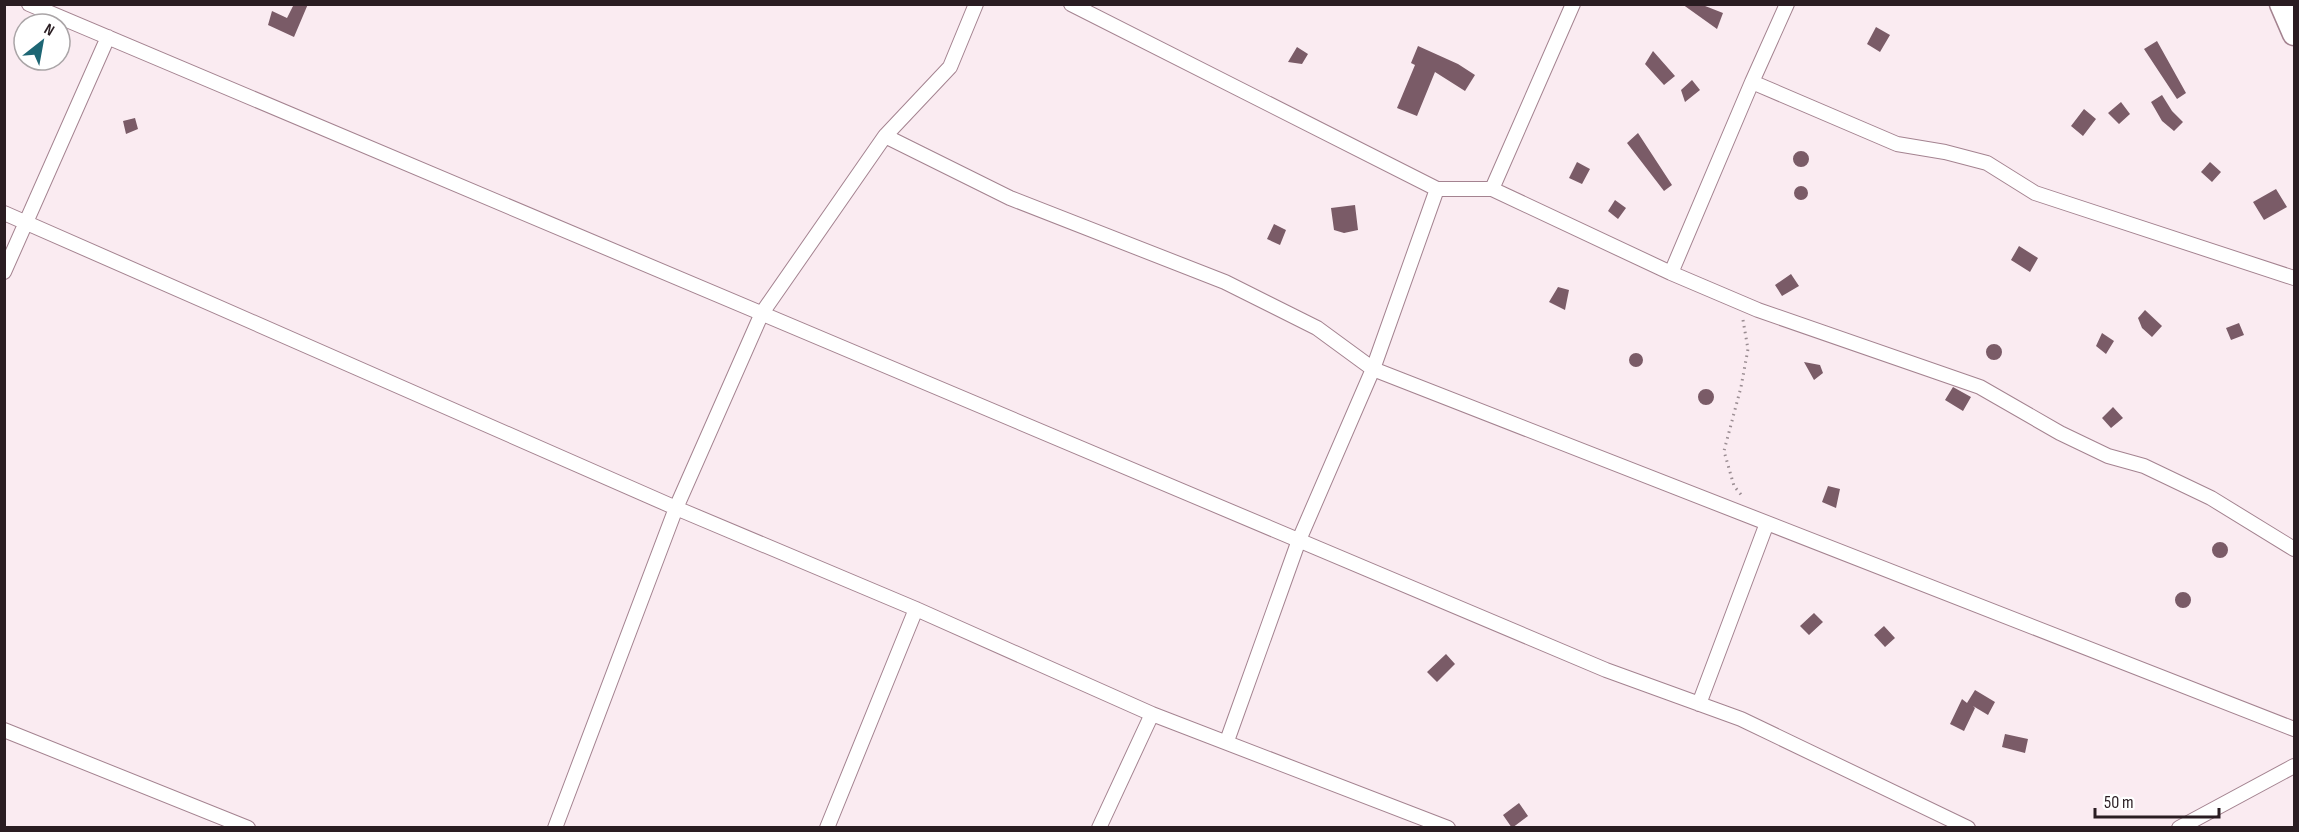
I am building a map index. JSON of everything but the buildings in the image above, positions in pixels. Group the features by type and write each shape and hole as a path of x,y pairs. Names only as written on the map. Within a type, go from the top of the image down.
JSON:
{"main road":[{"path":"2281,4 2295,34"}],"street":[{"path":"29,4 1606,670 1741,719 1968,828"},
{"path":"555,828 676,508 762,314 885,136 950,67 976,4"},
{"path":"1071,4 1437,189 1492,189 1740,303 1980,387 2060,433 2108,456 2144,466 2211,498 2295,549"},
{"path":"1492,189 1573,4"},
{"path":"1671,273 1787,4"},
{"path":"4,272 108,38"},
{"path":"1752,82 1897,144 1945,152 1987,163 2035,194 2295,278"},
{"path":"885,136 1010,198 1225,282 1317,328 1373,369 2295,729"},
{"path":"1227,741 1299,540 1373,369 1437,189"},
{"path":"4,213 676,508 916,609 1152,714 1448,828"},
{"path":"1700,704 1767,523"},
{"path":"827,828 916,609"},
{"path":"1099,828 1152,714"},
{"path":"4,730 248,828"},
{"path":"2179,828 2295,766"}],"path":[{"path":"1740,303 1748,349 1741,387 1724,451 1734,486 1747,501"}]}
